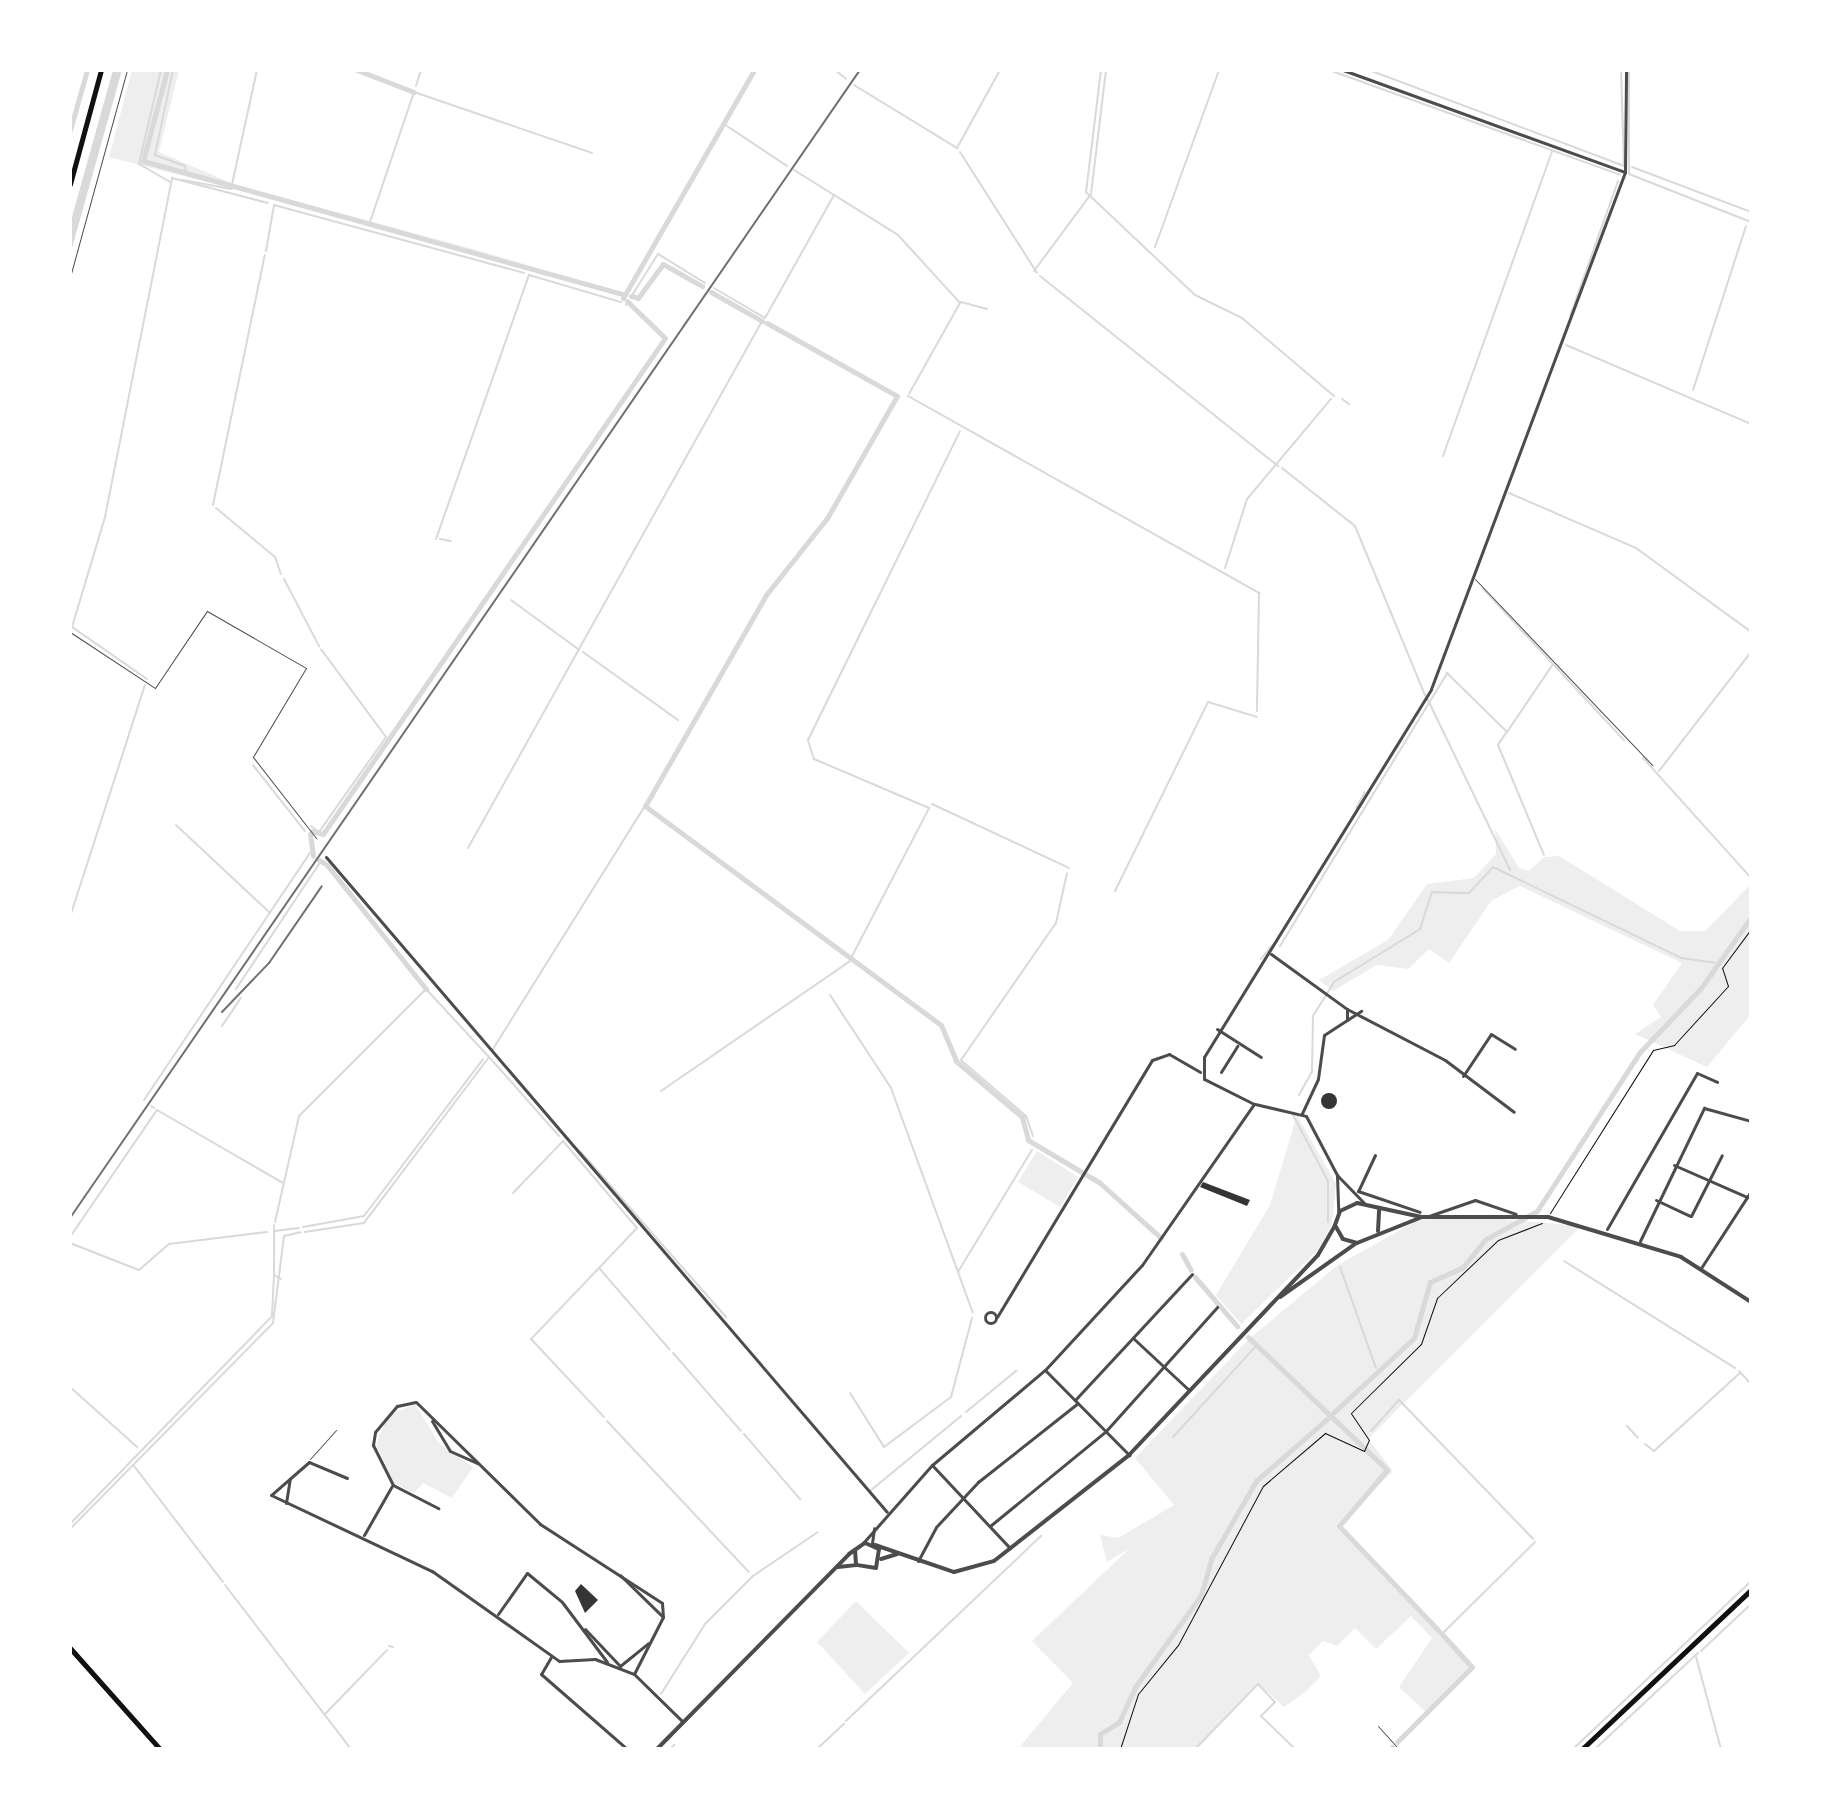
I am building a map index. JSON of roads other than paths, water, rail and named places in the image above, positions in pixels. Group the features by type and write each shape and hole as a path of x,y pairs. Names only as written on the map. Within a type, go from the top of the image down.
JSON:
{"main road":[{"path":"70,184 101,70"},
{"path":"1582,1749 1751,1590"},
{"path":"70,1648 160,1749"}],"street":[{"path":"1343,70 1625,172"},
{"path":"1200,1072 1217,1029 1269,953 1431,689 1475,579 1625,172 1626,70"},
{"path":"328,858 887,1512"},
{"path":"1269,953 1347,1009 1361,1011 1514,1112"},
{"path":"1347,1009 1347,1020"},
{"path":"1302,1113 1318,1079 1324,1035 1361,1011"},
{"path":"1217,1029 1237,1046 1261,1057"},
{"path":"1463,1076 1491,1034 1515,1049"},
{"path":"1221,1072 1237,1046"},
{"path":"997,1317 1152,1060 1169,1054 1254,1104 1302,1113 1337,1175 1364,1203 1379,1209 1423,1215 1516,1214 1607,1229 1700,1269 1751,1302"},
{"path":"1607,1229 1697,1073 1717,1082"},
{"path":"657,1749 835,1567 863,1543 878,1521 932,1465 1045,1370 1161,1242 1254,1104"},
{"path":"1640,1241 1656,1200 1704,1108 1751,1121"},
{"path":"1375,1155 1358,1191 1423,1215"},
{"path":"1656,1200 1691,1216 1722,1155"},
{"path":"1674,1165 1747,1197"},
{"path":"863,1543 918,1561 967,1571 1010,1548 1129,1455 1318,1255 1335,1225 1338,1213 1337,1175"},
{"path":"1700,1269 1751,1191"},
{"path":"1371,1205 1373,1199"},
{"path":"1263,1312 1378,1231 1475,1200 1516,1214"},
{"path":"1338,1213 1364,1203"},
{"path":"1378,1231 1379,1209"},
{"path":"1335,1225 1343,1239 1357,1243"},
{"path":"918,1561 963,1498 1076,1402 1192,1274"},
{"path":"990,1526 1105,1432 1217,1307"},
{"path":"1133,1338 1189,1390"},
{"path":"1045,1370 1129,1455"},
{"path":"438,1508 393,1485 373,1445 375,1432 408,1401 483,1465 540,1524 583,1557 617,1572 654,1594 663,1617 634,1674"},
{"path":"431,1418 450,1451 483,1465"},
{"path":"347,1478 309,1462 271,1495 364,1535 497,1615 551,1657 620,1666 634,1674 683,1722"},
{"path":"932,1465 1010,1548"},
{"path":"286,1504 291,1475"},
{"path":"364,1535 393,1485"},
{"path":"878,1521 873,1544 881,1559"},
{"path":"855,1550 856,1565"},
{"path":"835,1567 856,1565 870,1571 881,1559 904,1555"},
{"path":"617,1572 663,1617"},
{"path":"497,1615 527,1573 620,1666"},
{"path":"579,1624 607,1662"},
{"path":"620,1666 651,1641"},
{"path":"551,1657 541,1674 627,1749"}],"lane":[{"path":"70,277 127,70"},
{"path":"1475,579 1652,765"},
{"path":"70,632 155,688 207,611 306,668 253,757 316,838"},
{"path":"309,1462 336,1430"},
{"path":"1378,1726 1399,1749"}],"waterway":[{"path":"70,130 87,70"},
{"path":"161,70 139,164 170,182"},
{"path":"167,70 143,161 622,294"},
{"path":"173,70 155,155 185,166 186,173"},
{"path":"183,180 231,189 257,70"},
{"path":"357,70 414,92"},
{"path":"416,86 421,70"},
{"path":"623,298 754,70"},
{"path":"835,70 846,79"},
{"path":"854,85 957,148 1000,70"},
{"path":"1101,70 1086,192 1195,295 1242,318 1334,396"},
{"path":"1034,271 1091,194 1106,70"},
{"path":"1155,247 1219,70"},
{"path":"1329,70 1620,175"},
{"path":"1369,70 1624,166 1621,70"},
{"path":"1629,70 1629,174 1751,222"},
{"path":"370,222 414,92 592,153"},
{"path":"727,126 787,166"},
{"path":"1443,456 1552,151"},
{"path":"960,152 1037,273"},
{"path":"1632,167 1751,212"},
{"path":"794,170 898,235 960,303 909,394"},
{"path":"147,679 72,627 105,517 172,178 268,203"},
{"path":"1570,316 1618,181"},
{"path":"714,288 765,318 834,195"},
{"path":"266,251 274,205 524,273"},
{"path":"1693,390 1746,226"},
{"path":"631,297 658,254 705,283"},
{"path":"213,505 265,255"},
{"path":"631,296 638,298 663,264 702,286"},
{"path":"436,539 529,275 621,302"},
{"path":"1040,276 1278,466"},
{"path":"711,292 762,321"},
{"path":"312,831 323,834 665,338 627,301"},
{"path":"626,305 629,301"},
{"path":"961,302 987,309"},
{"path":"468,848 762,321"},
{"path":"767,323 897,396 827,518 766,595 645,806 941,1025 956,1061 1022,1117 1028,1140 1100,1183 1161,1238"},
{"path":"1566,345 1751,424"},
{"path":"908,396 1259,593 1257,711"},
{"path":"1225,568 1247,499 1331,399"},
{"path":"1342,399 1349,404"},
{"path":"661,1091 849,962 929,808 814,759 808,740 960,431"},
{"path":"1282,468 1355,526 1425,695"},
{"path":"1509,493 1636,548 1751,632"},
{"path":"216,508 275,557 281,574"},
{"path":"440,539 451,541"},
{"path":"284,579 319,646"},
{"path":"1280,946 1447,673 1507,732 1553,664 1483,589"},
{"path":"511,600 578,649"},
{"path":"311,826 319,832 386,737 321,649"},
{"path":"583,652 678,720"},
{"path":"1659,771 1751,652"},
{"path":"1554,665 1624,740"},
{"path":"70,917 145,685"},
{"path":"1427,698 1510,870"},
{"path":"1115,891 1208,702 1257,717"},
{"path":"1506,733 1498,745 1544,855"},
{"path":"1643,758 1751,878"},
{"path":"253,765 305,831"},
{"path":"1356,808 1365,792"},
{"path":"932,804 1069,868"},
{"path":"493,1049 645,806"},
{"path":"176,825 270,913"},
{"path":"310,834 313,856"},
{"path":"144,1100 310,853"},
{"path":"319,860 324,863"},
{"path":"236,989 321,861"},
{"path":"327,865 426,989"},
{"path":"1299,1095 1312,1072 1313,1016 1334,982 1420,929 1432,892 1469,893 1493,867 1681,958 1715,963"},
{"path":"1033,1136 1026,1116 961,1060 1056,923 1067,873"},
{"path":"1333,1413 1414,1338 1430,1282 1463,1267 1486,1239 1537,1211 1640,1052 1701,988 1751,917"},
{"path":"1261,959 1271,946"},
{"path":"275,1222 299,1116 426,989 489,1057 364,1223 305,1232"},
{"path":"830,995 891,1088 973,1313"},
{"path":"222,1026 241,998"},
{"path":"490,1058 559,1136"},
{"path":"303,1227 364,1216 483,1059"},
{"path":"70,1237 157,1110 283,1183"},
{"path":"1293,1115 1328,1181 1328,1222"},
{"path":"513,1193 563,1141 637,1228 599,1268 670,1350"},
{"path":"958,1272 1032,1150"},
{"path":"581,1152 726,1317"},
{"path":"274,1225 274,1275 281,1279"},
{"path":"275,1231 299,1228"},
{"path":"70,1243 139,1270 169,1244 267,1232"},
{"path":"70,1529 273,1323 284,1236 301,1232"},
{"path":"1182,1254 1191,1270"},
{"path":"1564,1261 1735,1368"},
{"path":"1340,1267 1376,1368"},
{"path":"598,1269 531,1339 604,1417"},
{"path":"70,1524 272,1316 274,1275"},
{"path":"1195,1277 1237,1326"},
{"path":"850,1393 884,1447 951,1397 972,1318"},
{"path":"1248,1337 1387,1470 1339,1526 1438,1630"},
{"path":"1173,1437 1257,1345"},
{"path":"673,1353 741,1431"},
{"path":"966,1412 1016,1371"},
{"path":"1739,1371 1751,1384"},
{"path":"1645,1444 1654,1451 1740,1373"},
{"path":"70,1387 137,1447"},
{"path":"1371,1431 1399,1400 1533,1539"},
{"path":"870,1491 961,1416"},
{"path":"1100,1749 1100,1734 1119,1722 1135,1687 1201,1595 1211,1559 1256,1481 1328,1418"},
{"path":"607,1421 749,1572"},
{"path":"1627,1426 1638,1438"},
{"path":"744,1434 800,1499"},
{"path":"134,1466 223,1582"},
{"path":"661,1694 705,1624 753,1576 818,1532"},
{"path":"846,1721 1041,1536"},
{"path":"1442,1634 1535,1542"},
{"path":"1573,1749 1751,1581"},
{"path":"225,1585 351,1749"},
{"path":"1701,1651 1751,1604"},
{"path":"1397,1742 1472,1667 1441,1633"},
{"path":"389,1646 393,1647"},
{"path":"325,1714 387,1650"},
{"path":"1595,1749 1698,1653"},
{"path":"1696,1657 1721,1749"},
{"path":"1195,1749 1258,1684 1275,1702 1261,1716 1295,1749"},
{"path":"817,1749 844,1724"},
{"path":"670,1749 674,1745"}],"railway":[{"path":"70,1218 860,70"},
{"path":"222,1012 269,963 322,886"}]}
